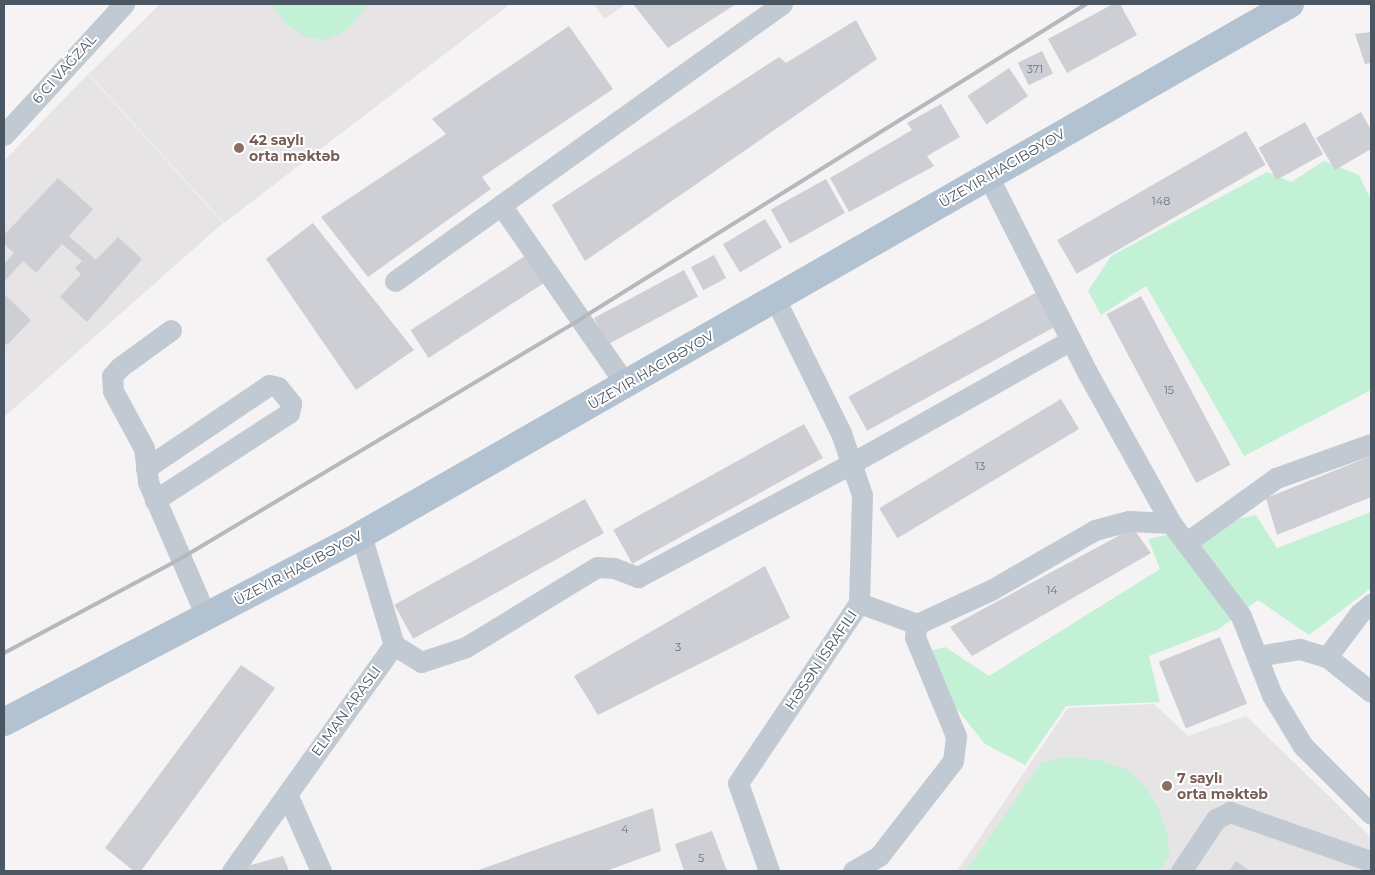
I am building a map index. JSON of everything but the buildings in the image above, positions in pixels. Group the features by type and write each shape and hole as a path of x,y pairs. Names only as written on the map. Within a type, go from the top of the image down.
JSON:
{"main road":[{"path":"4,722 361,535 1290,4"}],"street":[{"path":"4,135 124,4"},
{"path":"395,281 782,4"},
{"path":"988,176 1071,340 1171,523 1241,616 1272,695 1303,746 1371,814"},
{"path":"501,205 626,385"},
{"name":"HƏSƏN İSRAFILI","path":"769,871 738,783 859,603 862,495 841,433 775,299"},
{"path":"171,330 120,367 112,376 113,391 144,448 146,468 155,500 206,616"},
{"path":"361,535 394,646 421,662 466,646 597,567 614,568 638,577 852,463 1071,340"},
{"path":"146,468 269,384 278,387 291,403 289,414 155,500"},
{"path":"1187,542 1276,478 1371,444"},
{"path":"859,603 917,624 991,590 1095,530 1129,521 1171,523"},
{"path":"1327,657 1359,614 1371,604"},
{"path":"853,871 879,856 953,761 956,736 915,637 917,624"},
{"path":"232,871 394,646"},
{"path":"1257,656 1300,649 1327,657 1371,692"},
{"path":"287,794 321,871"},
{"path":"1180,871 1216,819 1230,812 1370,861"}],"shaded area":[{"name":"42 saylı orta məktəb","path":"160,4 510,4 224,223 89,74"},
{"path":"594,4 626,4 604,19"},
{"path":"88,74 223,223 4,417 4,161"},
{"name":"7 saylı orta məktəb","path":"1154,704 1188,736 1246,716 1371,837 1371,871 957,871 1068,708"}],"green space":[{"path":"270,4 370,4 346,30 327,40 308,38 287,24"},
{"path":"1324,161 1359,175 1371,200 1371,390 1244,456 1146,286 1101,315 1088,291 1111,256 1267,172 1291,182"},
{"path":"1371,512 1371,588 1309,635 1258,600 1219,629 1149,656 1160,702 1066,706 1025,765 985,744 914,655 945,647 989,676 1160,569 1148,539 1256,515 1277,548"},
{"path":"1068,757 1098,760 1128,770 1146,787 1158,808 1168,837 1169,856 1159,871 966,871 1041,763"}],"railway":[{"path":"4,653 180,559 582,318 1086,4"}],"place":[{"name":"42 saylı orta məktəb","path":"239,148"},
{"name":"7 saylı orta məktəb","path":"1167,786"}]}
